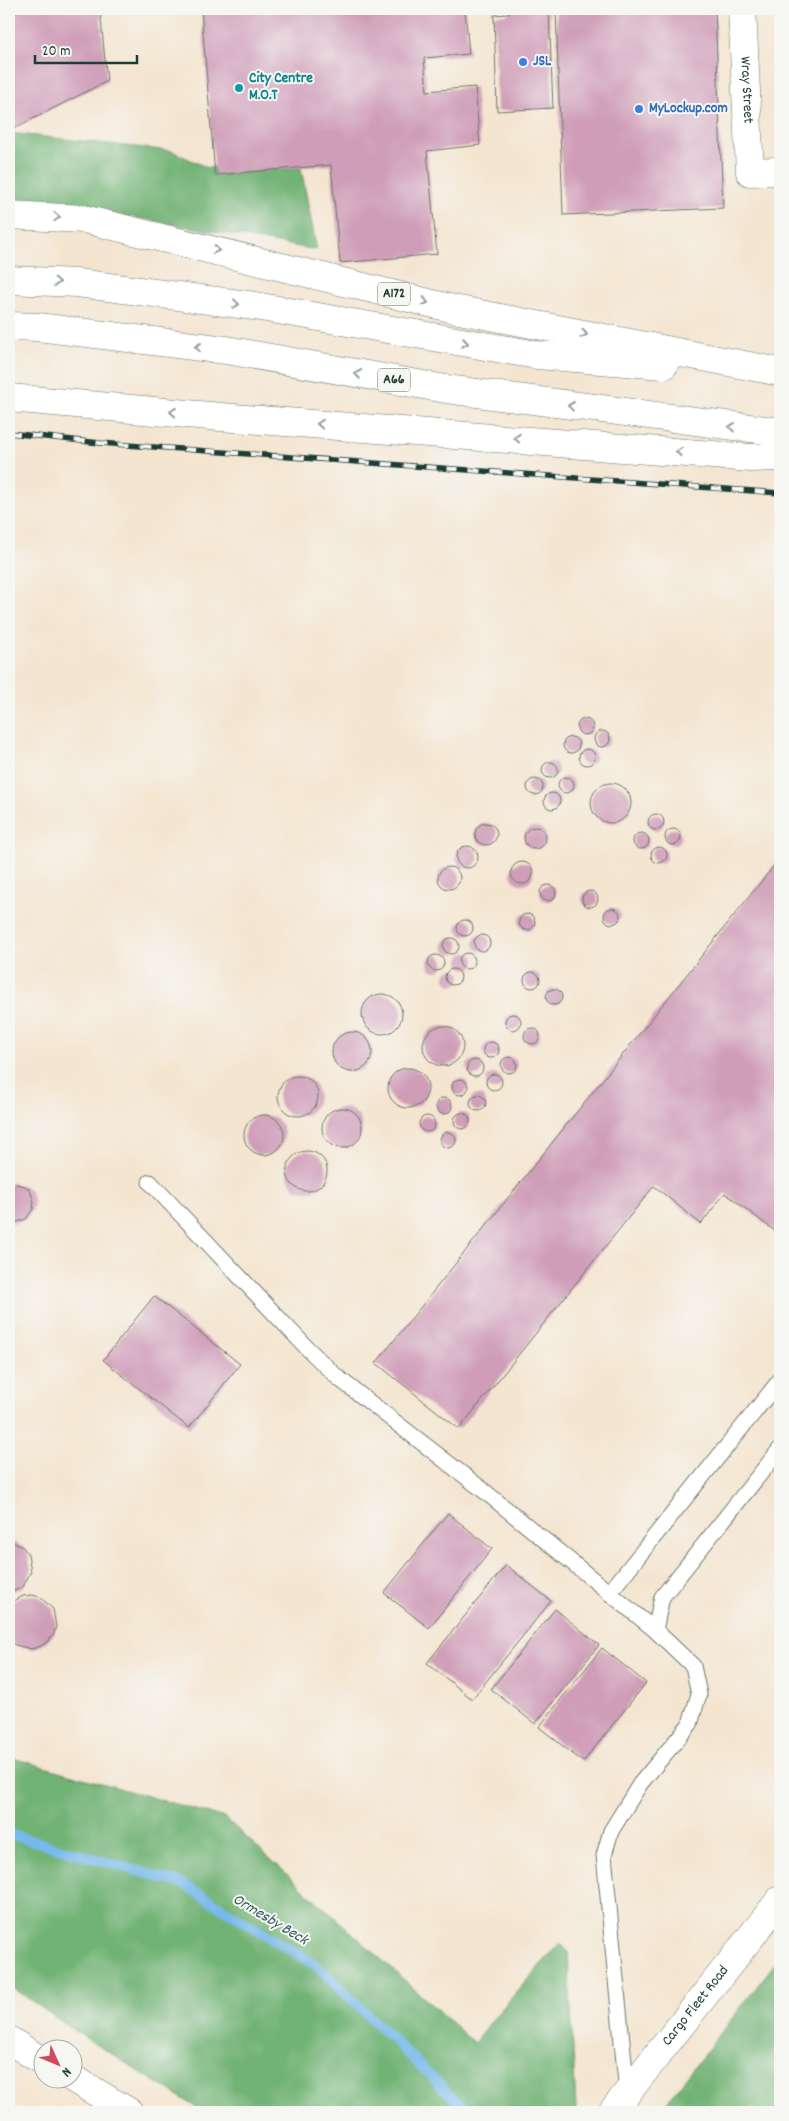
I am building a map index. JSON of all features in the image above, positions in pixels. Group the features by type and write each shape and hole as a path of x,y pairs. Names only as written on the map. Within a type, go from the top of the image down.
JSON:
{"main road":[{"name":"Wray Street","path":"742,9 750,172 780,171"},
{"name":"A172","path":"9,215 84,218 454,309 780,373"},
{"path":"9,280 77,283 255,306 537,355 780,373"},
{"name":"A66","path":"9,326 38,327 226,350 446,389 780,432"},
{"path":"9,398 221,417 752,458 780,457"},
{"name":"Cargo Fleet Road","path":"620,2103 780,1900"},
{"path":"9,2040 32,2055"},
{"path":"82,2084 129,2112"}],"lane":[{"path":"150,1182 308,1349 338,1377 482,1490 655,1630 694,1666 699,1694 690,1724 640,1784 611,1831 604,1855 620,2103"},
{"path":"609,1593 780,1380"},
{"path":"655,1630 662,1597 780,1449"}],"green space":[{"path":"9,133 172,151 208,168 214,167 215,175 301,168 317,250 49,202 9,200"},
{"path":"9,1757 225,1818 474,2043 560,1943 568,1951 575,2112 204,2112 95,2044 9,1986"},
{"path":"780,1957 780,2112 659,2112"}],"building":[{"path":"24,9 100,9 107,81 9,131 9,16"},
{"path":"201,9 465,9 469,54 424,58 427,91 475,87 480,145 427,151 437,254 340,263 331,165 215,175"},
{"name":"JSL","path":"508,9 549,9 553,108 497,111 494,15 509,14"},
{"name":"MyLockup.com","path":"556,9 715,9 723,208 563,215"},
{"path":"775,12 780,12 780,130 779,130"},
{"path":"585,719 591,721 593,727 591,733 585,735 579,733 577,727 579,721"},
{"path":"602,731 608,733 610,739 608,745 602,747 596,745 594,739 596,733"},
{"path":"571,737 577,739 579,745 577,751 571,753 565,751 563,745 565,739"},
{"path":"587,749 595,757 587,765 579,757"},
{"path":"550,762 556,764 558,770 556,776 550,778 544,776 542,770 544,764"},
{"path":"566,777 574,785 566,793 558,785"},
{"path":"535,779 541,781 543,787 541,793 535,795 529,793 527,787 529,781"},
{"path":"607,783 615,783 622,786 628,792 631,803 628,814 622,820 615,823 607,823 600,820 594,814 591,807 591,799 594,792 600,786"},
{"path":"552,793 558,795 560,801 558,807 552,809 546,807 544,801 546,795"},
{"path":"656,814 664,822 656,830 648,822"},
{"path":"486,823 494,826 497,834 494,842 486,845 478,842 475,834 478,826"},
{"path":"535,827 543,830 546,838 543,846 535,849 527,846 524,838 527,830"},
{"path":"673,829 679,831 681,837 679,843 673,845 667,843 665,837 667,831"},
{"path":"641,833 649,841 641,849 633,841"},
{"path":"467,846 475,849 478,857 475,865 467,868 459,865 456,857 459,849"},
{"path":"659,847 665,849 667,855 665,861 659,863 653,861 651,855 653,849"},
{"path":"780,858 780,1235 725,1193 701,1224 654,1186 459,1429 376,1363"},
{"path":"522,862 530,865 533,873 530,881 522,884 514,881 511,873 514,865"},
{"path":"449,867 457,870 460,878 457,886 449,889 441,886 438,878 441,870"},
{"path":"548,885 556,893 548,901 540,893"},
{"path":"590,891 598,899 590,907 582,899"},
{"path":"612,908 620,916 612,924 604,916"},
{"path":"527,914 535,922 527,930 519,922"},
{"path":"465,920 473,928 465,936 457,928"},
{"path":"482,935 488,937 490,943 488,949 482,951 476,949 474,943 476,937"},
{"path":"451,938 457,940 459,946 457,952 451,954 445,952 443,946 445,940"},
{"path":"467,953 473,955 475,961 473,967 467,969 461,967 459,961 461,955"},
{"path":"436,955 444,963 436,971 428,963"},
{"path":"453,969 459,971 461,977 459,983 453,985 447,983 445,977 447,971"},
{"path":"532,972 540,980 532,988 524,980"},
{"path":"554,989 562,997 554,1005 546,997"},
{"path":"378,994 386,994 393,997 399,1003 402,1014 399,1025 393,1031 386,1034 378,1034 371,1031 365,1025 362,1018 362,1010 365,1003 371,997"},
{"path":"513,1014 519,1016 521,1022 519,1028 513,1030 507,1028 505,1022 507,1016"},
{"path":"439,1026 447,1026 454,1029 460,1035 463,1046 460,1057 454,1063 447,1066 439,1066 432,1063 426,1057 423,1050 423,1042 426,1035 432,1029"},
{"path":"532,1028 540,1036 532,1044 524,1036"},
{"path":"348,1032 356,1032 363,1035 369,1041 372,1052 369,1063 363,1069 356,1072 348,1072 341,1069 335,1063 332,1056 332,1048 335,1041 341,1035"},
{"path":"491,1042 497,1044 499,1050 497,1056 491,1058 485,1056 483,1050 485,1044"},
{"path":"509,1057 515,1059 517,1065 515,1071 509,1073 503,1071 501,1065 503,1059"},
{"path":"475,1060 483,1068 475,1076 467,1068"},
{"path":"404,1068 412,1068 419,1071 425,1077 428,1088 425,1099 419,1105 412,1108 404,1108 397,1105 391,1099 388,1092 388,1084 391,1077 397,1071"},
{"path":"494,1074 500,1076 502,1082 500,1088 494,1090 488,1088 486,1082 488,1076"},
{"path":"294,1076 302,1076 309,1079 315,1085 318,1096 315,1107 309,1113 302,1116 294,1116 287,1113 281,1107 278,1100 278,1092 281,1085 287,1079"},
{"path":"460,1079 468,1087 460,1095 452,1087"},
{"path":"478,1095 484,1097 486,1103 484,1109 478,1111 472,1109 470,1103 472,1097"},
{"path":"444,1098 450,1100 452,1106 450,1112 444,1114 438,1112 436,1106 438,1100"},
{"path":"338,1108 346,1108 353,1111 359,1117 362,1128 359,1139 353,1145 346,1148 338,1148 331,1145 325,1139 322,1132 322,1124 325,1117 331,1111"},
{"path":"462,1113 468,1115 470,1121 468,1127 462,1129 456,1127 454,1121 456,1115"},
{"path":"268,1115 275,1118 281,1124 284,1135 283,1143 275,1152 268,1155 260,1155 253,1152 245,1143 244,1131 247,1124 256,1116"},
{"path":"427,1116 435,1124 427,1132 419,1124"},
{"path":"448,1132 454,1134 456,1140 454,1146 448,1148 442,1146 440,1140 442,1134"},
{"path":"303,1151 311,1151 318,1154 324,1160 327,1171 324,1182 318,1188 311,1191 303,1191 296,1188 290,1182 287,1175 287,1167 290,1160 296,1154"},
{"path":"9,1184 25,1186 30,1190 34,1202 33,1209 26,1219 14,1223 9,1222"},
{"path":"154,1296 240,1364 189,1428 103,1360"},
{"path":"448,1513 492,1549 429,1628 384,1593"},
{"path":"9,1540 23,1547 28,1554 31,1571 23,1587 9,1593"},
{"path":"506,1565 551,1601 472,1699 427,1663"},
{"path":"32,1595 40,1597 53,1609 56,1626 54,1634 48,1641 32,1649 15,1645 9,1639 9,1604 23,1596"},
{"path":"555,1609 599,1645 535,1724 491,1689"},
{"path":"602,1648 646,1683 583,1762 539,1727"}],"waterway":[{"name":"Ormesby Beck","path":"9,1834 183,1884 317,1966 468,2112"}],"railway":[{"path":"9,433 100,443 780,493"}],"place":[{"name":"JSL","path":"523,62"},
{"name":"City Centre M.O.T","path":"239,88"},
{"name":"MyLockup.com","path":"639,109"}]}
